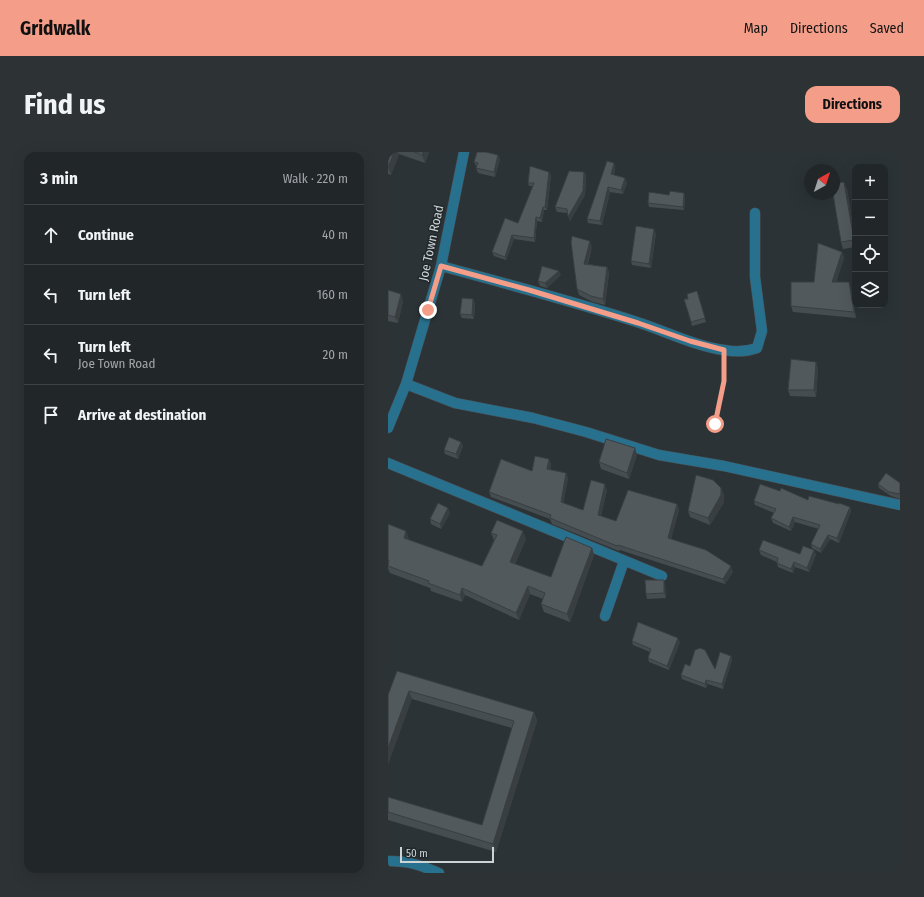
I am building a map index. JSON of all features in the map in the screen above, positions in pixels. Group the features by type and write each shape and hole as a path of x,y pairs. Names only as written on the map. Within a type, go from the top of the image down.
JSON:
{"street":[{"name":"Joe Town Road","path":"388,428 406,384 441,266 464,152"},
{"path":"441,266 529,290 638,323 690,341 724,350 747,351 757,348 762,331 755,276 755,213"},
{"path":"406,384 455,403 533,418 586,432 659,455 724,466 900,505"},
{"path":"388,463 662,576"},
{"path":"605,616 624,561"},
{"path":"388,861 405,861 424,866 439,873"}],"path":[{"path":"715,424 724,381 724,350"}],"building":[{"path":"388,152 394,152 388,167"},
{"path":"414,152 423,152 422,155"},
{"path":"477,152 486,152 498,155 494,172 476,168 478,163 474,162"},
{"path":"607,161 614,163 611,174 625,178 621,190 608,187 600,221 587,219"},
{"path":"530,166 549,172 545,207 543,207 540,218 536,217 534,238 512,235 505,257 492,252 505,218 518,223 534,183 528,183"},
{"path":"569,171 584,172 583,191 568,217 567,209 555,207"},
{"path":"844,182 852,228 852,240 841,242 834,200 840,200 840,183"},
{"path":"670,191 684,193 683,207 648,203 649,192 669,195"},
{"path":"636,226 654,229 649,264 631,261"},
{"path":"572,236 590,241 584,264 607,267 603,299 591,296 577,289 571,242"},
{"path":"818,243 842,252 832,282 849,282 852,308 854,312 791,306 791,282 814,282"},
{"path":"542,266 559,271 545,283 538,281"},
{"path":"388,290 401,294 395,317 388,315"},
{"path":"697,291 705,318 691,322 684,299 688,299 687,294"},
{"path":"462,298 473,299 472,315 460,314"},
{"path":"791,359 816,362 814,390 788,390"},
{"path":"449,437 461,442 456,454 444,450"},
{"path":"606,439 635,448 627,473 599,462"},
{"path":"535,456 549,459 547,469 566,473 561,502 583,510 591,480 605,484 598,515 616,521 628,490 677,504 668,538 706,550 731,566 723,579 618,545 617,546 550,518 551,515 489,492 501,459 532,471"},
{"path":"886,473 900,483 900,494 889,492 878,484"},
{"path":"696,475 713,480 721,488 721,495 708,518 688,511"},
{"path":"760,484 780,491 781,488 808,500 809,496 850,507 837,538 828,535 820,549 811,544 820,525 793,517 789,527 771,518 776,509 754,501"},
{"path":"438,503 448,508 440,524 430,519"},
{"path":"497,520 523,531 510,562 551,577 566,537 592,548 567,614 541,604 545,593 528,586 516,613 462,588 460,595 428,583 429,581 388,566 388,524 406,531 404,538 482,566 497,535 491,533"},
{"path":"763,540 800,554 803,546 814,550 807,568 794,562 791,569 777,563 778,558 759,550"},
{"path":"645,580 664,580 664,593 646,594"},
{"path":"638,622 678,638 667,666 648,658 651,649 632,641"},
{"path":"700,648 705,650 715,669 720,652 731,656 722,684 706,680 705,684 681,675 685,664 690,666 695,650"},
{"path":"397,671 534,712 493,844 388,812 388,797 482,825 514,721 409,691 388,748 388,695"}],"route":[{"path":"428,310 441,266 529,290 638,323 690,341 724,350 724,381 715,424"}]}
